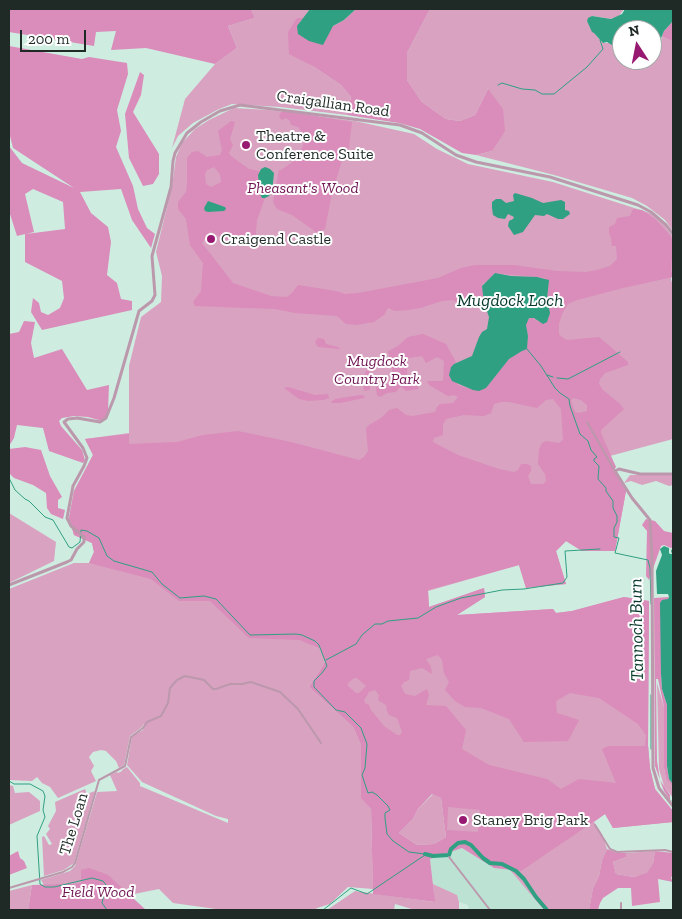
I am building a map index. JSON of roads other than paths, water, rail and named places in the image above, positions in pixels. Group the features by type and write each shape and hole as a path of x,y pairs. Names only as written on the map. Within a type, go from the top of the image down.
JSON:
{"street":[{"name":"Craigallian Road","path":"9,585 71,560 77,549 84,542 83,536 67,522 67,516 73,486 87,458 83,448 64,422 68,419 77,418 100,422 106,418 114,398 131,334 139,312 152,301 155,295 152,256 171,187 173,161 177,148 188,133 201,122 220,111 235,106 279,109 389,124 412,129 422,133 456,155 476,162 550,177 638,205 651,212 673,234"},
{"path":"587,422 632,498 650,520 652,558 653,768 659,788 673,806"},
{"path":"615,471 619,469 640,474 673,474"},
{"name":"The Loan","path":"9,888 63,872 75,864 99,780 125,766 131,737 143,728 147,722 161,716 168,703 170,688 177,680 185,676 204,680 213,689 230,684 251,682 280,692 298,709 321,743"},
{"path":"595,824 610,849 617,852 664,850 673,852"},
{"path":"449,857 490,910"},
{"path":"621,903 621,910"}],"water":[{"path":"310,9 356,9 344,20 333,26 323,45 309,41 298,34 297,26"},
{"path":"625,9 673,9 673,21 662,36 662,20 612,20 612,45 607,42 603,43 592,32 587,21 592,16 611,19 622,14"},
{"path":"265,167 274,173 272,192 269,196 262,198 258,175 261,169"},
{"path":"515,193 543,203 561,200 565,202 565,210 569,211 570,214 563,219 547,214 544,216 535,215 523,232 514,235 508,226 509,221 514,217 508,214 505,219 493,215 492,202 496,199 501,199 506,203 514,201 513,195"},
{"path":"208,201 226,209 224,211 205,211 204,208"},
{"name":"Mugdock Loch","path":"495,273 549,280 547,299 550,313 547,322 543,324 534,318 529,318 526,325 528,336 527,349 509,359 486,388 479,391 452,381 449,375 454,364 472,356 479,337 487,329 489,317 484,303 482,286"},
{"path":"664,546 669,548 670,554 672,554 673,547 673,784 669,779 667,766 667,705 662,689 661,674 660,603 669,597 668,594 657,594 656,571 662,555 660,549"}],"waterway":[{"path":"498,85 502,83 522,89 535,90 542,94 554,94 587,67 603,49 600,40"},
{"name":"Tannoch Burn","path":"527,349 555,388 569,399 580,434 588,441 591,450 597,457 594,461 599,466 598,479 606,488 613,501 613,508 617,516 614,537 619,538 615,553 648,560 651,604"},
{"path":"557,378 568,379 620,352"},
{"name":"Tannoch Burn","path":"547,375 553,377"},
{"path":"9,478 15,490 45,517 53,520 69,547 72,548 80,542 81,530 87,531 99,538 107,556 114,561 152,572 162,584 180,598 204,596 216,599 250,635 296,634 315,641 319,645 327,666 314,681 314,687 336,710 345,712 361,728 367,744 365,768 362,775 368,793 372,792 377,795 390,810 385,813 387,834 393,841 409,852 425,854"},
{"path":"326,660 356,644 362,635 375,624 418,618 436,607 461,598 502,590 524,589 563,583 567,577 565,551 600,549"},
{"name":"Tannoch Burn","path":"651,695 651,749"},
{"path":"9,781 14,784 30,784 43,791 45,796 43,810 45,817 37,836 40,884 45,887 54,887 92,878 103,881 106,885 102,903 107,910"},
{"path":"425,854 433,856 449,855 451,849 458,843 465,842 471,845 490,863 502,864 516,871 547,910"},
{"path":"323,910 351,888 367,894 425,855"}],"place":[{"name":"Theatre & Conference Suite","path":"246,145"},
{"name":"Craigend Castle","path":"211,239"},
{"name":"Staney Brig Park","path":"463,820"}],"park label":[{"name":"Pheasant's Wood","path":"303,188"},
{"name":"Mugdock Country Park","path":"377,370"},
{"name":"Field Wood","path":"98,892"}]}
